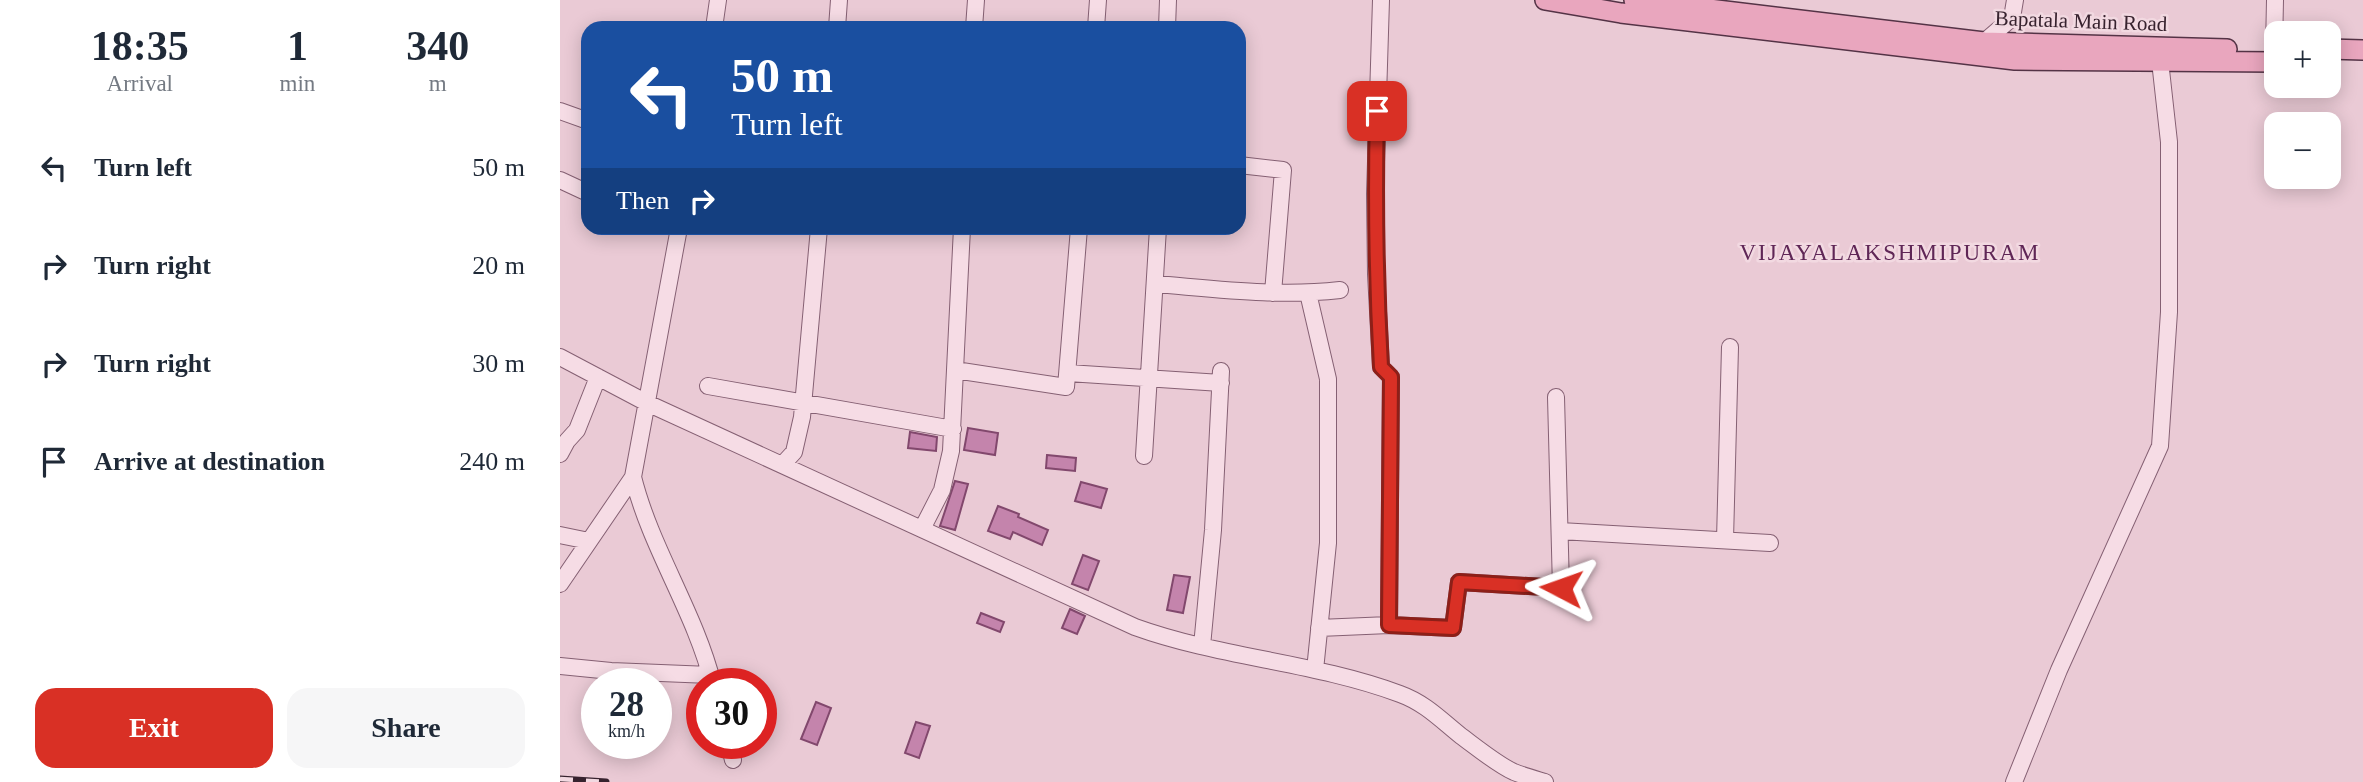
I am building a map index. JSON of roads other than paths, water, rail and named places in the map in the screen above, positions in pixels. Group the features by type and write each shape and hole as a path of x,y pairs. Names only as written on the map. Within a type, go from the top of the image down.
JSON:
{"main road":[{"path":"1545,0 1602,11 2015,60 2160,61 2264,54"},
{"name":"Bapatala Main Road","path":"1634,0 1984,41 2264,53"},
{"path":"2341,50 2363,50"},
{"path":"2341,62 2363,63"}],"street":[{"path":"714,21 718,0"},
{"path":"838,21 839,0"},
{"path":"974,21 976,0"},
{"path":"1096,21 1098,0"},
{"path":"1167,21 1168,0"},
{"path":"1381,0 1375,221 1381,367 1391,377 1389,625"},
{"path":"1984,41 2012,18 2015,0"},
{"path":"2275,0 2275,21"},
{"path":"2014,782 2059,670 2160,446 2169,312 2169,142 2160,61"},
{"path":"560,111 581,118"},
{"path":"1246,166 1283,170 1273,293"},
{"path":"560,180 581,190"},
{"path":"560,584 633,477 678,235"},
{"path":"783,464 794,452 803,403 818,235"},
{"path":"922,529 942,490 953,429 962,235"},
{"path":"955,370 1066,387 1078,235"},
{"path":"1144,456 1158,235"},
{"path":"1156,284 1273,293 1340,290"},
{"path":"1308,293 1328,379 1328,543 1315,670"},
{"path":"1725,540 1730,347"},
{"path":"560,357 647,403 1135,626 1171,639 1364,681 1403,694 1430,708 1461,736 1512,772 1545,782"},
{"path":"1068,373 1148,378 1221,377 1213,530 1202,646"},
{"path":"560,454 577,430 598,377"},
{"path":"708,386 953,429"},
{"path":"1319,628 1389,625 1453,628 1459,582 1561,588 1556,397"},
{"path":"633,477 643,511 707,668"},
{"path":"1560,531 1770,543"},
{"path":"560,535 589,541"},
{"path":"560,666 686,678"}],"railway":[{"path":"560,779 606,782"}],"district":[{"name":"VIJAYALAKSHMIPURAM","path":"1890,252"}]}
